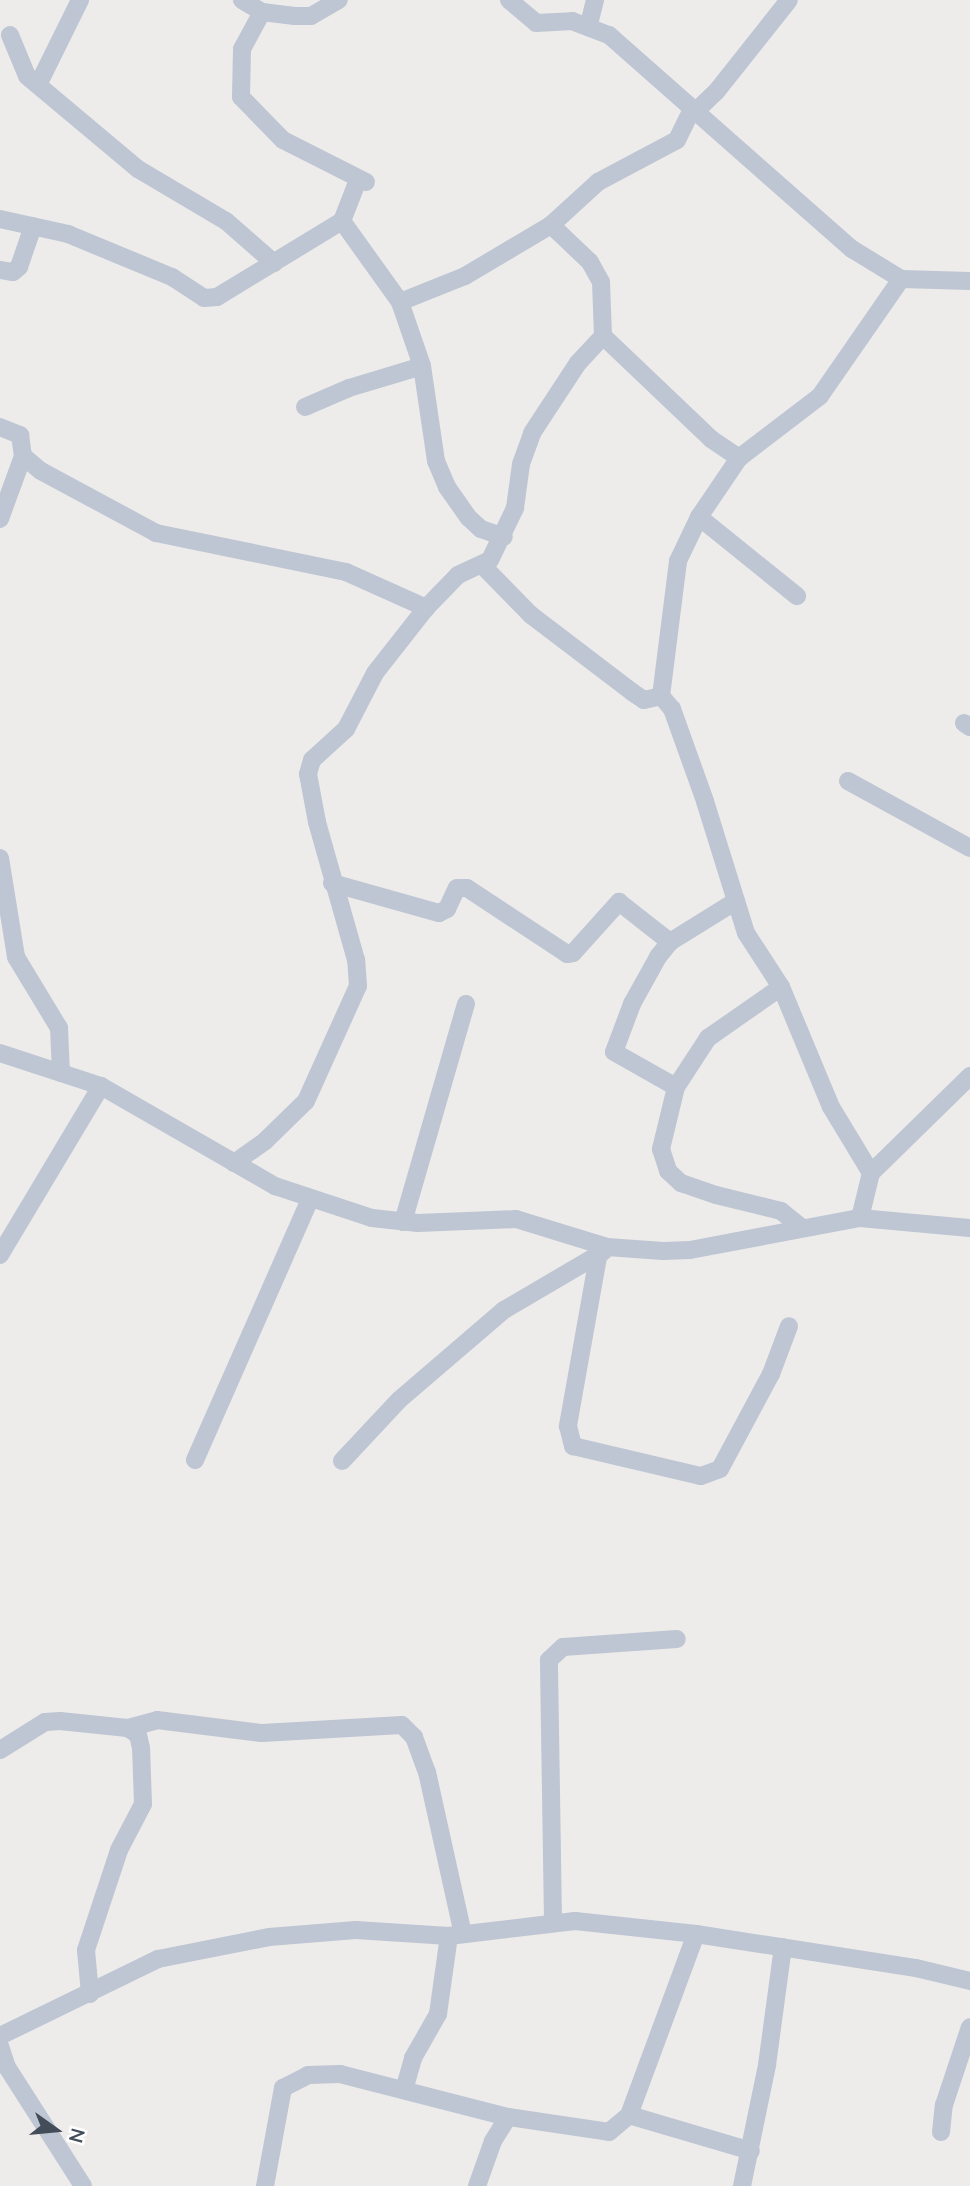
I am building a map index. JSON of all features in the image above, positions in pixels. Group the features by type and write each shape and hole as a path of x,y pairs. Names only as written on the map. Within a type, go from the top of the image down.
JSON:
{"street":[{"path":"38,85 80,0"},
{"path":"242,0 262,12 311,16 339,0"},
{"path":"509,0 536,23 589,24 609,35 852,249 901,279 970,281"},
{"path":"589,24 595,0"},
{"path":"400,302 465,276 551,225 598,182 677,140 693,110 716,92 774,7 789,0"},
{"path":"0,219 68,234 172,277 204,298 217,297 342,220 362,181 283,140 241,97 242,49 262,12"},
{"path":"10,35 20,66 38,85 138,169 226,221 274,263"},
{"path":"342,220 400,302 422,366 436,461 447,487 481,529 504,537"},
{"path":"551,225 590,262 601,282 603,336 711,439 739,458"},
{"path":"0,270 13,272 19,267 33,226"},
{"path":"871,1173 831,1107 781,988 746,933 685,744 672,709 661,696 678,561 699,517 739,458 820,396 901,279"},
{"path":"234,1163 265,1141 306,1101 356,995 356,960 332,883 308,774 312,760 346,729 375,673 426,608 458,575 490,561 504,537 532,433 578,363 603,336"},
{"path":"305,407 422,366"},
{"path":"0,427 20,435 23,456 0,519"},
{"path":"23,456 41,471 156,533 346,572 426,608"},
{"path":"699,517 797,596"},
{"path":"482,565 531,615 644,701 661,696"},
{"path":"848,781 970,848"},
{"path":"0,858 16,957 60,1028 61,1073"},
{"path":"332,883 439,913 447,909 457,888 467,888 567,954 573,953 619,902 670,942"},
{"path":"676,1087 614,1049 632,1004 670,942 736,901"},
{"path":"781,988 708,1038 676,1087 661,1149 668,1171 681,1183 716,1195 781,1210 801,1227"},
{"path":"403,1222 466,1004"},
{"path":"0,1053 101,1087 234,1163 310,1199 403,1222 516,1219 603,1252 690,1250 860,1218 970,1228"},
{"path":"860,1218 871,1173 970,1076"},
{"path":"0,1255 101,1087"},
{"path":"195,1460 310,1199"},
{"path":"603,1252 568,1426 573,1446 701,1476 720,1469 771,1374 789,1326"},
{"path":"342,1461 399,1400 504,1310 603,1252"},
{"path":"553,1920 549,1660 563,1647 677,1639"},
{"path":"0,1750 46,1722 128,1728 157,1720 262,1732 408,1728 427,1772 456,1935 438,2014 413,2058 404,2090"},
{"path":"90,1994 86,1950 119,1850 143,1804 141,1748 138,1735 128,1728"},
{"path":"0,2036 158,1959 269,1937 356,1930 456,1935 553,1920 696,1934 916,1968 970,1981"},
{"path":"265,2186 285,2084 308,2075 340,2074 508,2118 601,2133 629,2116 696,1934"},
{"path":"742,2186 751,2151 783,1947"},
{"path":"941,2132 947,2092 970,2026"},
{"path":"0,2046 7,2067 83,2186"},
{"path":"629,2116 751,2151"},
{"path":"477,2186 493,2141 508,2118"}]}
